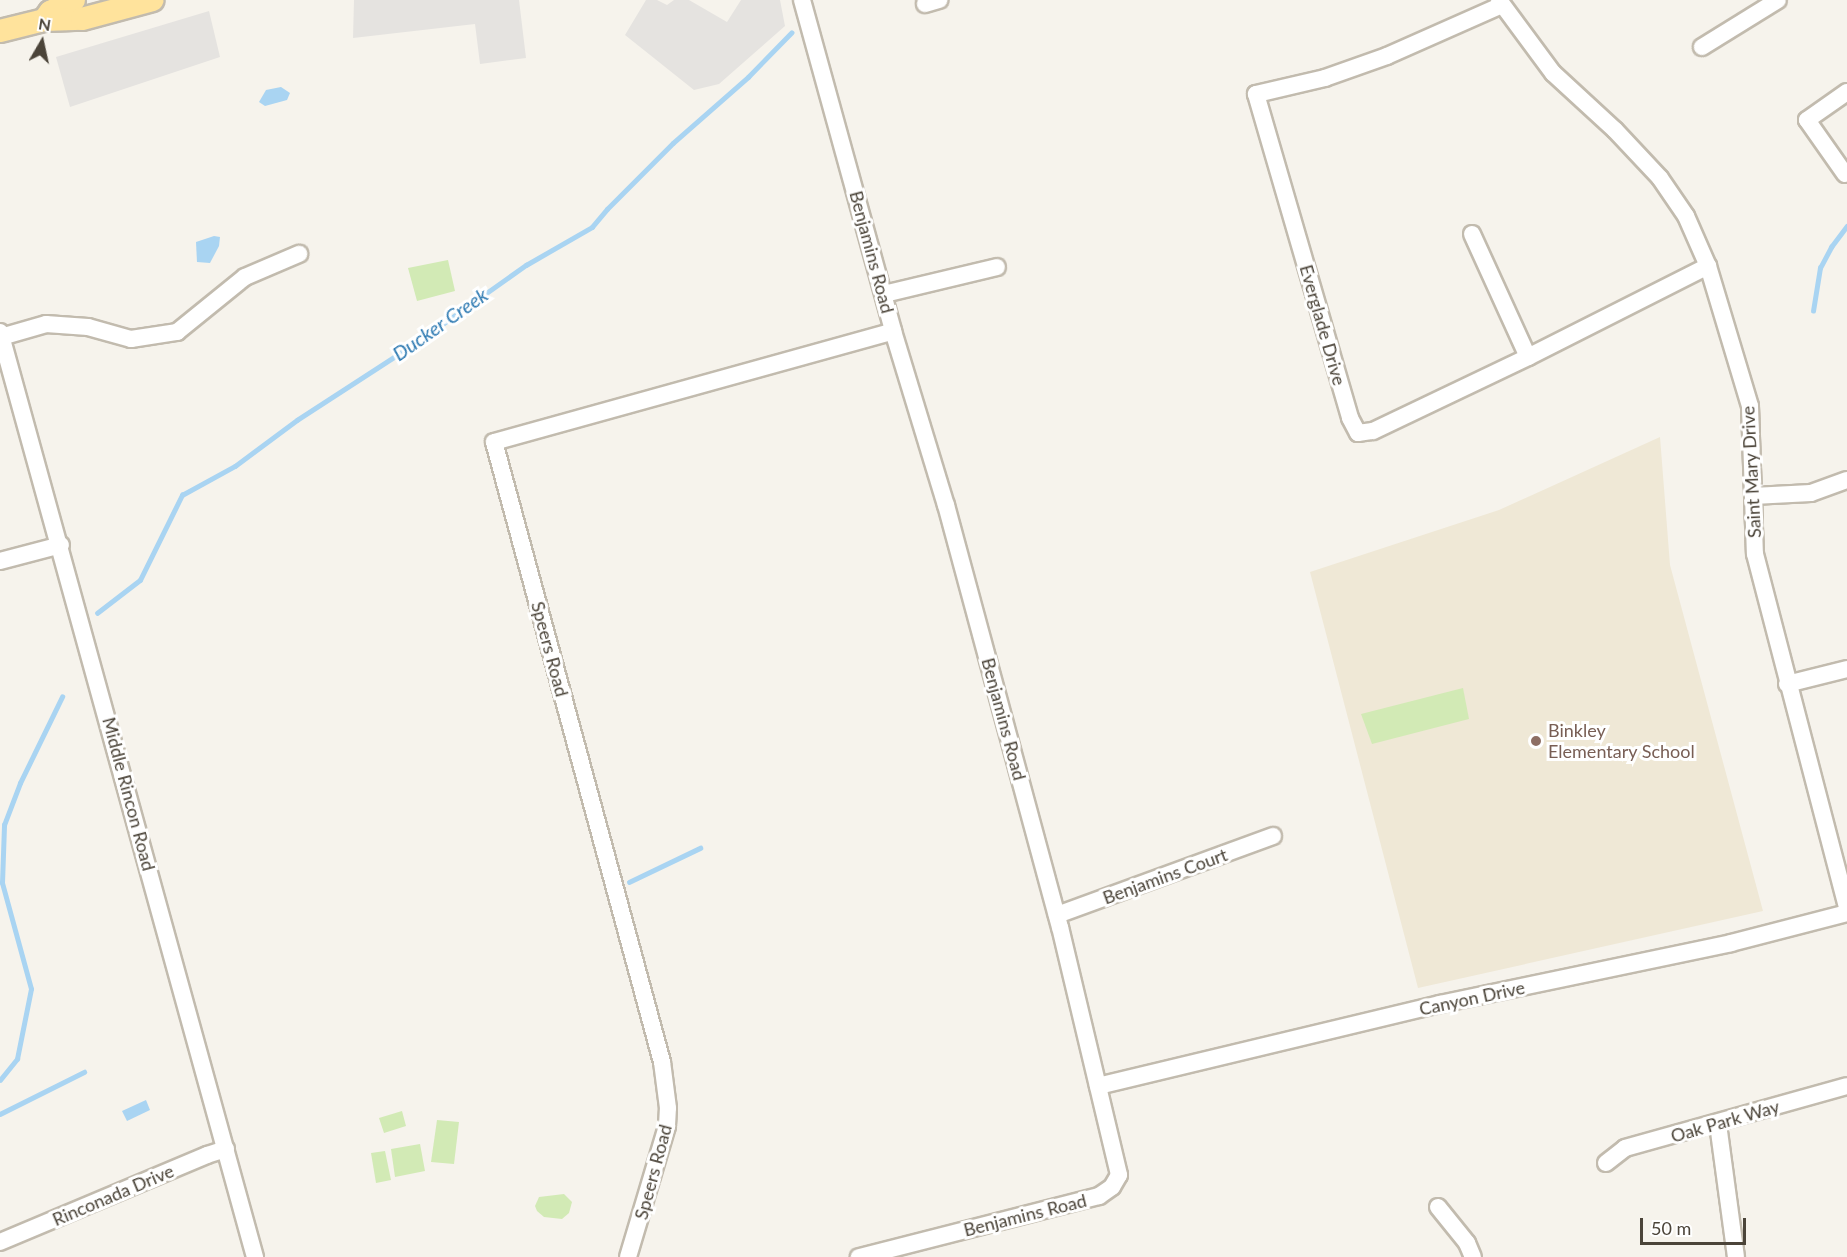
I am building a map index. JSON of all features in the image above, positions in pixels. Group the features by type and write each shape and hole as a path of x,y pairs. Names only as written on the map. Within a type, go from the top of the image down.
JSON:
{"main road":[{"path":"44,20 51,12 74,0"},
{"path":"0,31 44,20 82,19 153,0"}],"street":[{"name":"Benjamins Road","path":"802,0 893,331 938,477 1057,915 1119,1175 1112,1187 1100,1196 859,1257"},
{"path":"1702,47 1778,0"},
{"name":"Saint Mary Drive","path":"1500,2 1553,73 1660,178 1686,216 1708,266 1750,406 1755,554 1787,684 1847,906"},
{"name":"Everglade Drive","path":"1500,2 1387,56 1325,78 1256,94 1350,418 1358,433 1373,431 1528,357 1708,266"},
{"path":"1845,174 1807,120 1847,92"},
{"path":"1472,234 1528,357"},
{"path":"1,334 46,324 88,327 131,339 177,332 245,277 298,254"},
{"path":"884,294 997,267"},
{"name":"Speers Road","path":"628,1257 666,1126 668,1108 662,1062 494,442 893,331"},
{"name":"Middle Rincon Road","path":"1,334 61,545 255,1257"},
{"path":"1753,496 1811,494 1847,480"},
{"path":"0,561 61,545"},
{"path":"1787,684 1847,669"},
{"name":"Benjamins Court","path":"1057,915 1273,836"},
{"name":"Canyon Drive","path":"1098,1086 1440,1004 1741,941 1847,913"},
{"name":"Oak Park Way","path":"1606,1163 1625,1148 1718,1124 1847,1086"},
{"path":"1718,1124 1736,1257"},
{"name":"Rinconada Drive","path":"0,1242 226,1149"},
{"path":"1438,1207 1467,1243 1473,1257"}],"shaded area":[{"path":"354,0 519,0 526,58 480,64 475,24 353,38"},
{"path":"646,0 657,0 667,5 674,0 689,0 727,22 741,0 780,0 785,26 719,84 694,90 625,35"},
{"path":"209,11 220,57 70,107 56,57"},
{"name":"Binkley Elementary School","path":"1660,437 1670,565 1763,911 1418,988 1310,572 1499,510"}],"green space":[{"path":"448,260 455,291 417,301 408,268"},
{"path":"1463,688 1469,719 1372,744 1361,714"},
{"path":"402,1111 406,1126 384,1133 379,1118"},
{"path":"437,1120 459,1122 454,1164 431,1162"},
{"path":"420,1144 425,1171 395,1177 391,1149"},
{"path":"385,1151 391,1180 376,1183 371,1153"},
{"path":"564,1194 572,1202 569,1213 562,1219 544,1217 537,1211 535,1206 539,1197"}],"water":[{"path":"281,87 290,93 287,100 265,106 259,102 266,90"},
{"path":"214,236 220,237 219,246 210,263 197,262 196,242"},
{"path":"146,1100 150,1110 127,1121 122,1111"}],"waterway":[{"name":"Ducker Creek","path":"97,613 140,580 182,495 235,466 297,420 420,340 526,265 592,227 673,143 748,77 791,33"},
{"path":"1813,311 1820,268 1831,247 1847,226"},
{"name":"Ducker Creek","path":"0,1080 17,1059 31,989 2,883 4,825 20,783 62,697"},
{"path":"629,882 700,848"},
{"path":"0,1114 84,1072"}],"place":[{"name":"Binkley Elementary School","path":"1536,741"}]}
